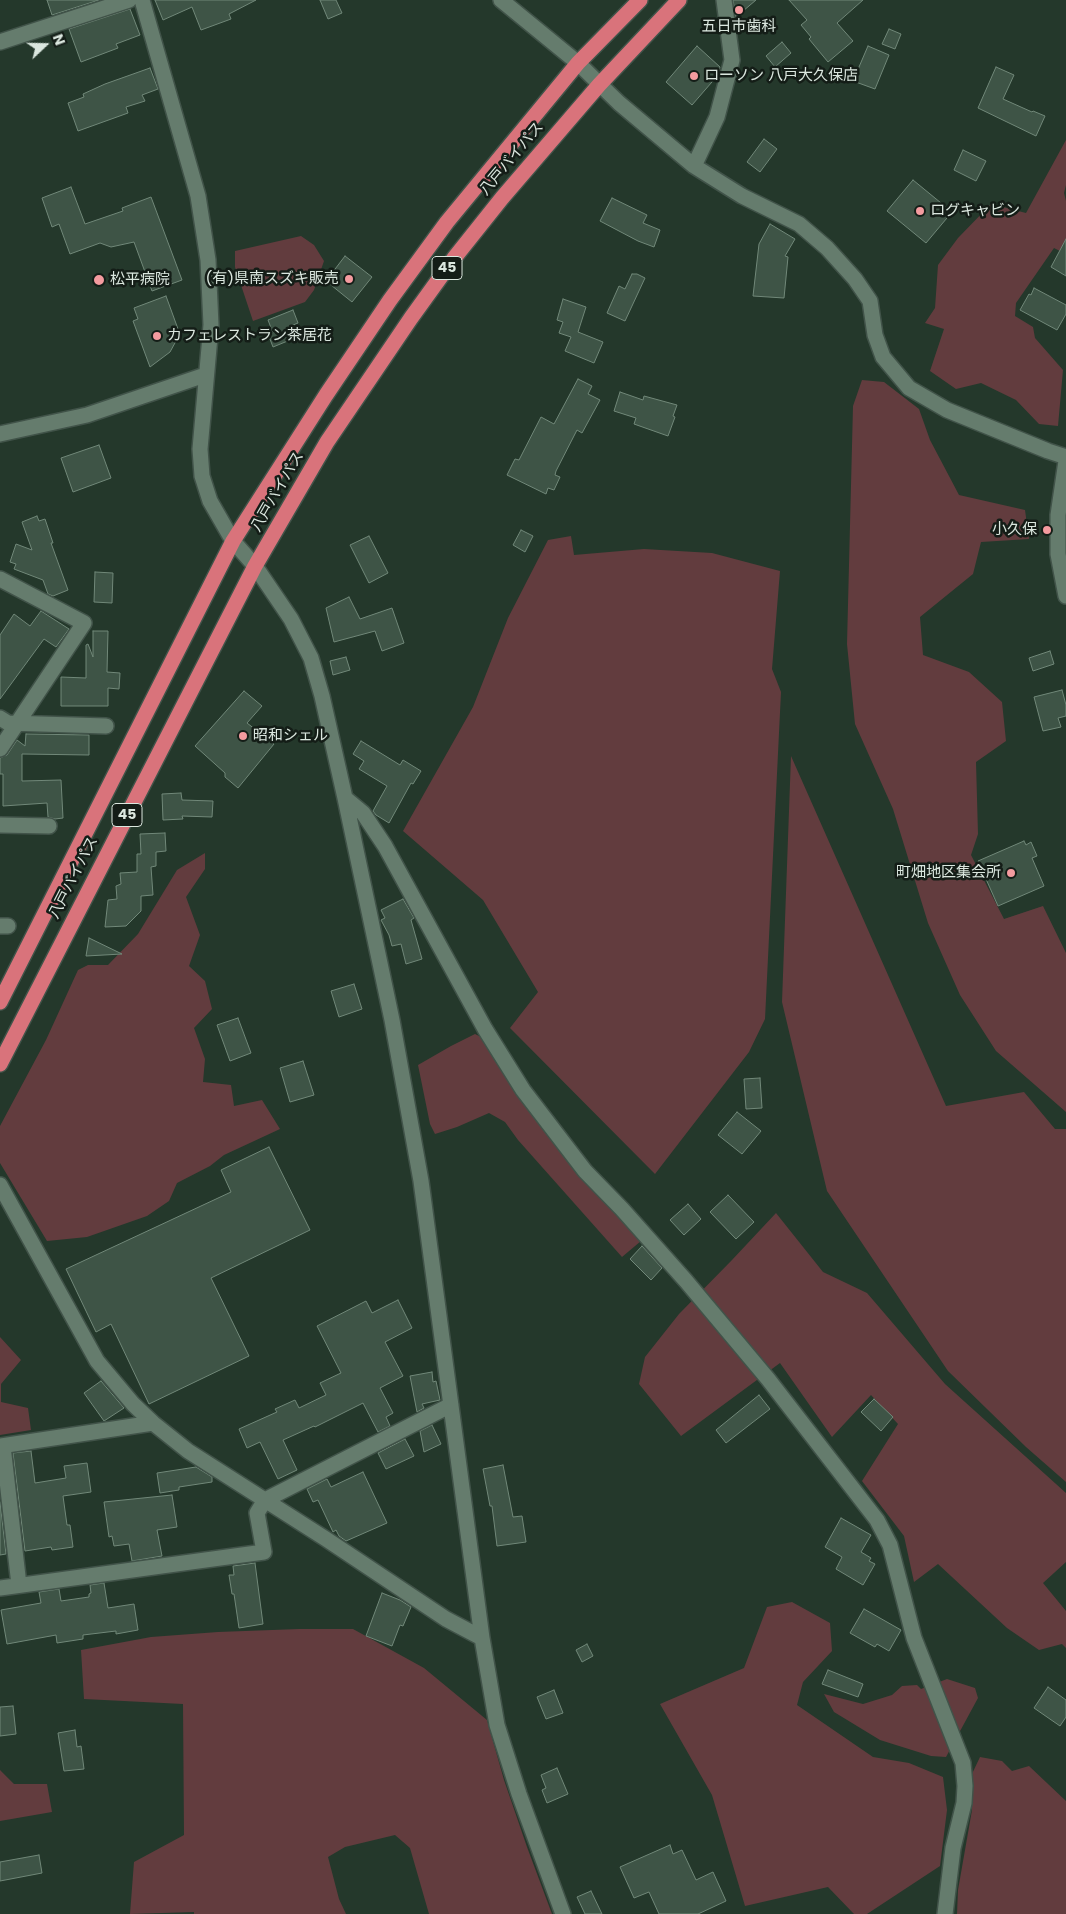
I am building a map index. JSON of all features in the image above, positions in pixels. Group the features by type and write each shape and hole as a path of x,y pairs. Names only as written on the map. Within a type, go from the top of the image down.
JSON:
{"highway":[{"name":"八戸バイパス","path":"0,1002 233,541 326,395 390,300 447,222 578,63 640,0"},
{"name":"八戸バイパス","path":"0,1064 255,566 328,442 411,318 502,198 599,84 679,0"}],"street":[{"path":"0,42 129,0"},
{"path":"142,0 198,196 209,269 211,325 205,375 200,449 202,476 210,501 233,541 255,566 291,619 311,658 322,696 346,798 392,1020 421,1181 482,1638 497,1725 519,1794 563,1914"},
{"path":"500,0 578,63 599,84 694,166 742,196 799,224 827,248 855,279 870,301 875,335 883,357 909,388 947,410 1066,457"},
{"path":"694,166 717,117 732,60 724,0"},
{"path":"0,434 87,415 205,375"},
{"path":"1066,461 1058,525 1058,554 1066,596"},
{"path":"0,579 84,622 0,749"},
{"path":"0,718 8,723 17,724 106,726"},
{"path":"346,798 364,813 385,846 485,1029 523,1090 586,1171 680,1274 762,1372 877,1520 890,1545 914,1638 963,1763 964,1803 953,1848 945,1914"},
{"path":"0,825 49,826"},
{"path":"0,1184 98,1361 133,1404 153,1423 188,1451 446,1619 482,1638"},
{"path":"0,1588 264,1552 258,1513 264,1500 451,1405"},
{"path":"19,1585 2,1446 153,1423"}],"shaded area":[{"path":"1066,140 1066,185 1064,193 1066,201 1066,254 1054,248 1016,303 1015,316 1033,327 1035,338 1063,370 1058,426 1039,424 1016,400 981,383 956,389 930,371 944,329 925,323 935,308 938,265 958,238 991,204 1026,213"},
{"path":"301,236 314,245 324,261 314,290 305,302 253,321 235,267 235,251"},
{"path":"862,380 884,382 919,409 930,440 959,495 1025,510 1029,539 981,542 973,574 920,617 923,655 969,672 1002,702 1006,741 976,762 978,834 971,855 1004,919 1043,906 1066,953 1066,1112 996,1051 960,995 928,923 893,809 855,724 847,644 853,406"},
{"path":"571,536 574,555 644,549 712,553 780,571 772,669 781,692 765,1019 749,1052 655,1174 510,1028 538,992 483,900 403,831 473,707 508,618 548,540"},
{"path":"791,756 946,1106 1024,1092 1055,1129 1066,1129 1066,1482 1026,1447 948,1371 827,1191 782,1002"},
{"path":"205,853 205,869 186,897 200,935 189,966 205,981 212,1009 194,1028 205,1059 203,1082 231,1085 234,1106 262,1100 280,1129 224,1155 210,1166 177,1183 169,1201 147,1216 87,1237 47,1241 0,1163 0,1126 46,1040 78,970 88,965 108,965 138,934 177,870"},
{"path":"475,1034 481,1037 517,1094 553,1140 590,1185 641,1241 622,1257 518,1140 505,1122 489,1113 435,1134 430,1124 418,1065"},
{"path":"776,1213 823,1272 867,1293 945,1384 1066,1493 1066,1562 1043,1583 1066,1611 1066,1648 1062,1644 1039,1650 1007,1628 938,1564 914,1582 904,1536 862,1481 898,1424 871,1395 832,1437 780,1363 681,1436 639,1384 645,1357 679,1314"},
{"path":"0,1337 21,1360 1,1384 1,1402 28,1408 31,1430 0,1435"},
{"path":"792,1602 830,1623 832,1651 803,1682 797,1705 873,1757 909,1763 943,1777 947,1810 940,1866 867,1914 854,1914 828,1887 745,1906 712,1795 660,1704 744,1668 767,1607"},
{"path":"299,1629 353,1629 424,1668 487,1720 504,1780 552,1914 429,1914 410,1848 395,1835 345,1847 328,1857 339,1899 346,1914 194,1914 194,1912 130,1914 134,1862 184,1835 183,1704 84,1699 81,1650 151,1637"},
{"path":"947,1679 975,1688 978,1698 946,1757 931,1756 880,1740 834,1712 824,1694 863,1704 892,1695 902,1686 917,1685 921,1689"},
{"path":"980,1757 1002,1761 1012,1771 1029,1766 1066,1801 1066,1914 957,1914 958,1890 972,1810 971,1776"},
{"path":"0,1770 14,1784 47,1784 52,1812 0,1821"}],"building":[{"path":"47,0 99,0 52,15"},
{"path":"155,0 256,0 229,14 231,19 201,30 192,7 163,20"},
{"path":"320,0 336,0 342,13 328,19"},
{"name":"五日市歯科","path":"733,0 756,0 736,17"},
{"path":"789,0 863,0 837,23 853,41 828,62 809,39 811,37 801,25 807,20"},
{"path":"130,9 140,35 116,44 118,48 81,62 69,29"},
{"path":"889,29 901,34 895,49 882,44"},
{"path":"782,42 791,53 775,67 766,56"},
{"name":"ローソン 八戸大久保店","path":"697,46 720,67 718,75 692,105 666,82"},
{"path":"868,46 889,55 875,89 853,81"},
{"path":"996,67 1014,75 1003,99 1045,116 1036,136 978,108"},
{"path":"150,68 158,89 142,95 145,101 126,107 128,113 78,131 68,103 84,97 83,94 105,84"},
{"path":"764,139 777,149 760,172 747,162"},
{"path":"963,150 986,161 976,181 954,170"},
{"name":"ログキャビン","path":"913,180 952,212 926,243 887,211"},
{"path":"71,187 85,224 123,211 122,208 151,197 182,280 152,291 134,242 111,247 100,243 70,254 59,224 52,227 42,198"},
{"path":"612,198 647,215 643,223 660,230 654,247 638,241 600,221"},
{"path":"770,224 795,239 785,256 788,257 784,298 753,296 759,244"},
{"path":"1066,239 1066,276 1051,267"},
{"name":"(有)県南スズキ販売","path":"345,256 372,277 352,302 326,281"},
{"path":"632,274 645,278 625,321 607,313 619,286 625,289"},
{"path":"1034,288 1066,305 1066,314 1057,330 1020,310"},
{"name":"カフェレストラン茶居花","path":"166,296 178,329 175,331 176,341 170,352 150,367 133,321 138,319 134,308"},
{"path":"563,299 586,307 578,332 603,342 594,363 565,351 571,337 559,333 563,322 557,320"},
{"path":"293,310 298,323 286,328 290,340 273,347 268,334 273,333 268,320"},
{"path":"578,379 592,386 588,394 600,400 582,433 577,430 556,471 555,475 560,477 554,490 548,488 546,494 507,475 515,459 519,460 541,417 554,424"},
{"path":"620,392 643,400 644,396 677,405 668,436 634,424 636,418 614,411"},
{"path":"99,445 111,478 73,492 61,458"},
{"path":"37,516 39,521 45,519 53,543 51,543 68,590 53,596 48,594 43,580 14,569 16,564 10,562 16,544 32,550 22,522"},
{"path":"521,530 533,536 525,552 513,545"},
{"path":"369,536 388,573 369,583 350,545"},
{"path":"95,572 113,573 112,603 94,602"},
{"path":"349,597 360,619 392,608 404,643 382,651 375,631 334,642 326,608"},
{"path":"41,611 69,629 56,647 44,639 0,699 0,635 14,614 30,626"},
{"path":"93,631 108,631 107,672 120,673 119,689 108,688 108,706 61,706 61,677 86,678 86,645 88,644 93,657"},
{"path":"1050,651 1054,664 1033,671 1029,658"},
{"path":"346,657 350,670 333,675 330,661"},
{"path":"1062,690 1066,705 1066,716 1058,718 1061,727 1043,731 1034,697"},
{"path":"244,691 262,706 247,723 274,744 238,788 225,777 225,773 195,746"},
{"path":"26,734 89,735 89,755 22,754 22,781 61,780 63,818 55,819 48,817 47,803 3,806 3,774 0,774 0,758 7,755 17,740 25,746"},
{"path":"361,741 400,765 403,760 421,771 413,784 411,783 389,823 373,811 387,786 359,769 364,761 353,754"},
{"path":"181,793 182,800 213,801 212,817 182,816 183,819 163,820 162,794"},
{"path":"165,833 166,851 156,852 156,866 151,867 153,895 141,896 141,911 126,926 105,927 108,900 117,899 116,886 121,884 120,873 137,872 137,854 141,854 140,834"},
{"name":"町畑地区集会所","path":"1024,841 1026,845 1031,842 1037,856 1032,858 1044,886 998,906 978,861"},
{"path":"403,899 414,918 411,920 422,959 406,964 401,944 392,946 389,935 381,920 385,918 381,910"},
{"path":"89,938 122,954 86,956"},
{"path":"354,984 362,1009 339,1017 331,991"},
{"path":"238,1018 251,1053 230,1061 217,1025"},
{"path":"303,1061 314,1095 290,1102 280,1068"},
{"path":"760,1078 762,1108 746,1109 744,1079"},
{"path":"737,1112 761,1131 742,1154 718,1135"},
{"path":"269,1147 310,1230 211,1278 249,1356 149,1404 111,1324 96,1332 66,1269 231,1192 221,1170"},
{"path":"728,1195 754,1222 736,1239 710,1212"},
{"path":"688,1204 701,1219 684,1235 670,1220"},
{"path":"642,1246 662,1268 651,1280 630,1259"},
{"path":"398,1300 412,1328 385,1342 403,1376 380,1388 393,1413 386,1417 390,1426 378,1432 363,1403 315,1427 283,1440 297,1470 278,1479 260,1442 247,1448 239,1429 277,1412 275,1409 295,1400 299,1408 326,1395 320,1383 341,1373 317,1326 366,1301 372,1313"},
{"path":"432,1372 433,1382 436,1381 440,1400 422,1404 424,1408 417,1412 410,1376"},
{"path":"101,1381 124,1408 104,1421 84,1393"},
{"path":"759,1395 770,1409 726,1443 716,1430"},
{"path":"874,1399 893,1417 881,1431 861,1412"},
{"path":"432,1425 441,1444 424,1452 420,1431"},
{"path":"405,1439 414,1456 386,1469 378,1453"},
{"path":"31,1451 35,1483 66,1478 64,1466 87,1463 91,1492 63,1496 67,1525 70,1525 73,1547 52,1550 51,1547 25,1551 13,1453"},
{"path":"503,1465 513,1517 522,1516 526,1542 497,1546 492,1506 490,1506 483,1469"},
{"path":"196,1467 212,1477 212,1482 179,1487 179,1490 160,1493 157,1473"},
{"path":"363,1472 387,1523 346,1541 339,1536 336,1530 333,1532 318,1500 313,1502 307,1489 327,1479 331,1487"},
{"path":"172,1495 177,1527 157,1530 162,1556 132,1561 129,1544 114,1546 112,1536 109,1537 104,1502"},
{"path":"0,1502 6,1554 0,1555"},
{"path":"841,1518 871,1535 861,1552 871,1558 869,1561 875,1564 863,1585 836,1569 842,1557 825,1547"},
{"path":"255,1563 263,1624 239,1628 229,1575 234,1575 233,1566"},
{"path":"104,1583 108,1608 134,1604 138,1630 116,1634 116,1631 83,1635 83,1639 57,1643 56,1635 7,1644 1,1610 41,1603 39,1592 59,1589 61,1601 89,1597 91,1593 90,1585"},
{"path":"382,1593 400,1600 411,1607 403,1626 400,1625 392,1646 366,1636"},
{"path":"864,1609 901,1630 889,1651 877,1644 875,1647 850,1633"},
{"path":"587,1644 593,1656 582,1662 576,1650"},
{"path":"828,1670 863,1684 858,1697 822,1684"},
{"path":"1048,1687 1066,1700 1066,1717 1060,1726 1034,1708"},
{"path":"554,1690 563,1713 546,1719 537,1697"},
{"path":"13,1706 16,1734 0,1736 0,1707"},
{"path":"75,1730 77,1747 81,1746 84,1769 64,1771 58,1733"},
{"path":"557,1768 568,1794 547,1803 542,1790 546,1788 541,1775"},
{"path":"670,1845 673,1854 682,1850 696,1880 713,1872 726,1901 698,1914 659,1914 649,1892 634,1898 620,1867"},
{"path":"39,1855 42,1873 0,1881 0,1862"},
{"path":"591,1891 602,1914 585,1914 577,1897"}],"place":[{"name":"五日市歯科","path":"739,10"},
{"name":"ローソン 八戸大久保店","path":"694,76"},
{"name":"ログキャビン","path":"920,211"},
{"name":"(有)県南スズキ販売","path":"349,279"},
{"name":"松平病院","path":"99,280"},
{"name":"カフェレストラン茶居花","path":"157,336"},
{"name":"小久保","path":"1047,530"},
{"name":"昭和シェル","path":"243,736"},
{"name":"町畑地区集会所","path":"1011,873"}]}
